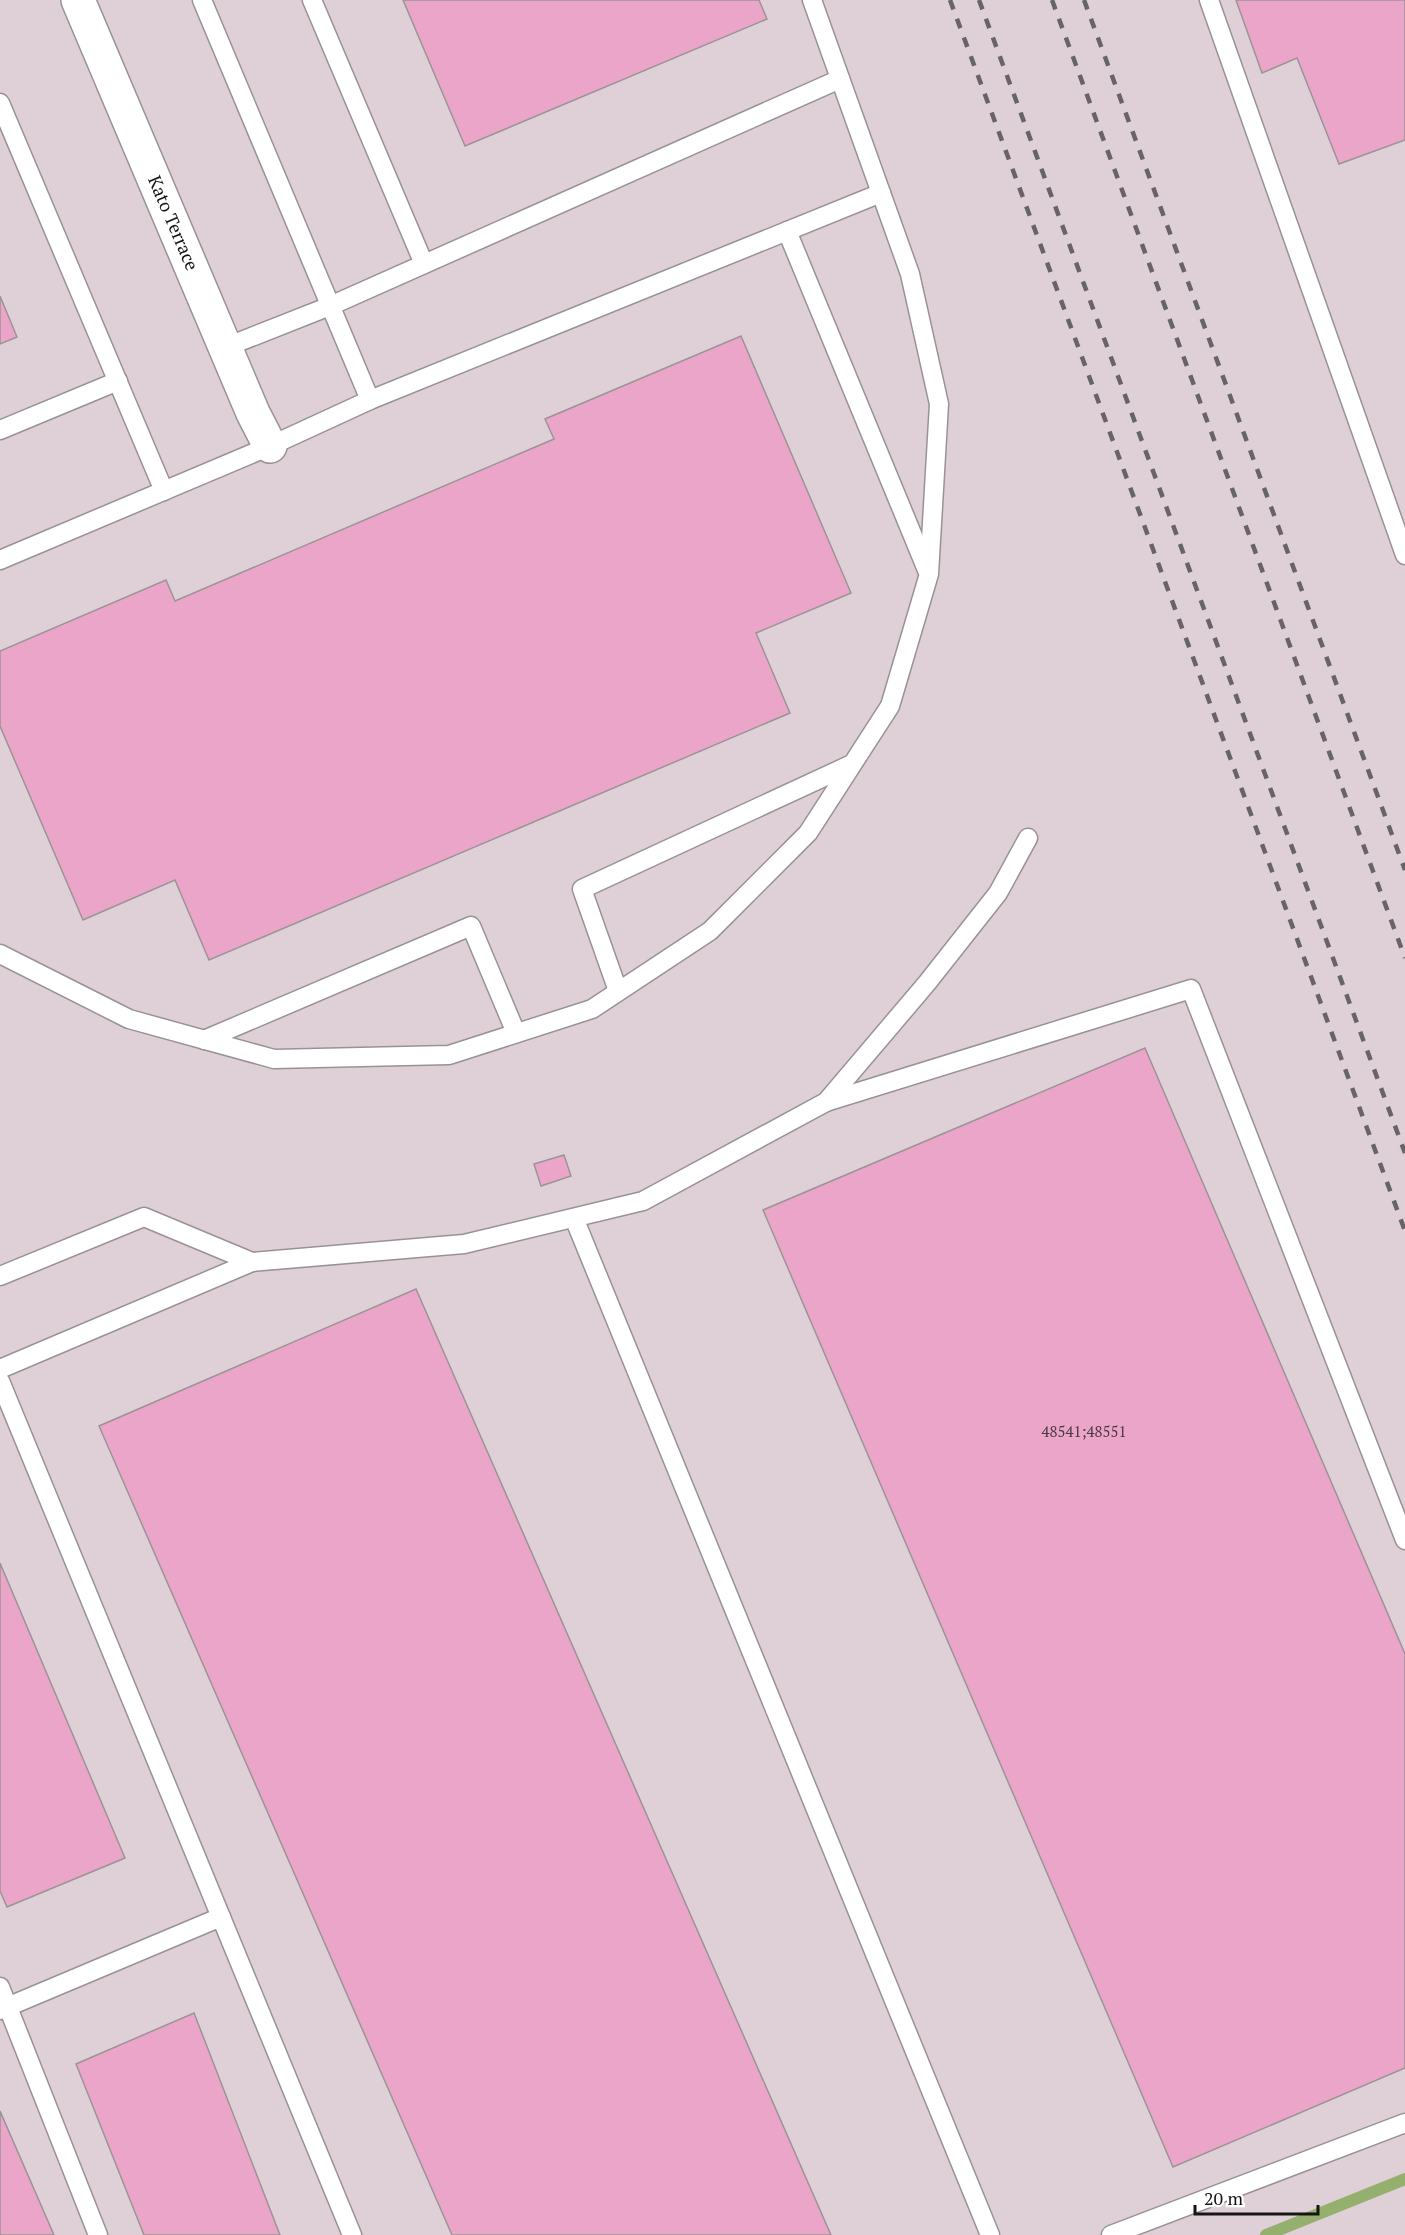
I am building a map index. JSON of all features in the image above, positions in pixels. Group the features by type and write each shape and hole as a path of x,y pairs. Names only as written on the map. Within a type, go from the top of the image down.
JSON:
{"street":[{"name":"Kato Terrace","path":"78,0 270,446"}],"lane":[{"path":"202,0 370,400"},
{"path":"312,0 424,264"},
{"path":"1,954 129,1019 274,1059 449,1055 592,1009 710,931 808,833 890,706 929,574 939,404 910,274 812,0"},
{"path":"1209,0 1405,555"},
{"path":"226,347 330,306 840,79"},
{"path":"0,103 164,491"},
{"path":"0,560 270,446 370,400 881,193"},
{"path":"787,231 929,574"},
{"path":"0,430 118,381"},
{"path":"618,991 582,889 852,764"},
{"path":"826,1102 927,983 998,893 1028,838"},
{"path":"204,1040 471,926 516,1033"},
{"path":"0,1369 252,1262 464,1244 643,1201 826,1102 1191,989 1405,1540"},
{"path":"0,1276 144,1217 252,1262"},
{"path":"574,1218 990,2235"},
{"path":"0,1380 352,2235"},
{"path":"4,2008 221,1917"},
{"path":"0,1986 4,2008 98,2235"},
{"path":"1112,2235 1405,2123"}],"shaded area":[{"path":"0,0 1405,0 1405,2235 0,2235"}],"building":[{"path":"403,0 759,0 767,19 465,146"},
{"path":"1236,0 1405,0 1405,140 1339,164 1297,58 1262,73"},
{"path":"0,296 17,337 0,344"},
{"path":"741,336 851,593 756,633 790,713 209,960 175,880 83,920 0,726 0,651 166,580 175,601 554,439 545,419"},
{"path":"1145,1048 1405,1654 1405,2068 1173,2167 763,1210"},
{"path":"564,1155 571,1176 541,1186 534,1164"},
{"path":"416,1289 831,2235 452,2235 99,1426"},
{"path":"0,1563 125,1858 7,1907 0,1891"},
{"path":"194,2013 280,2235 144,2235 76,2064"},
{"path":"0,2111 54,2235 0,2235"}],"waterway":[{"path":"1266,2235 1405,2179"}],"railway":[{"path":"950,0 1405,1231"},
{"path":"979,0 1405,1153"},
{"path":"1052,0 1405,958"},
{"path":"1084,0 1405,870"}]}
